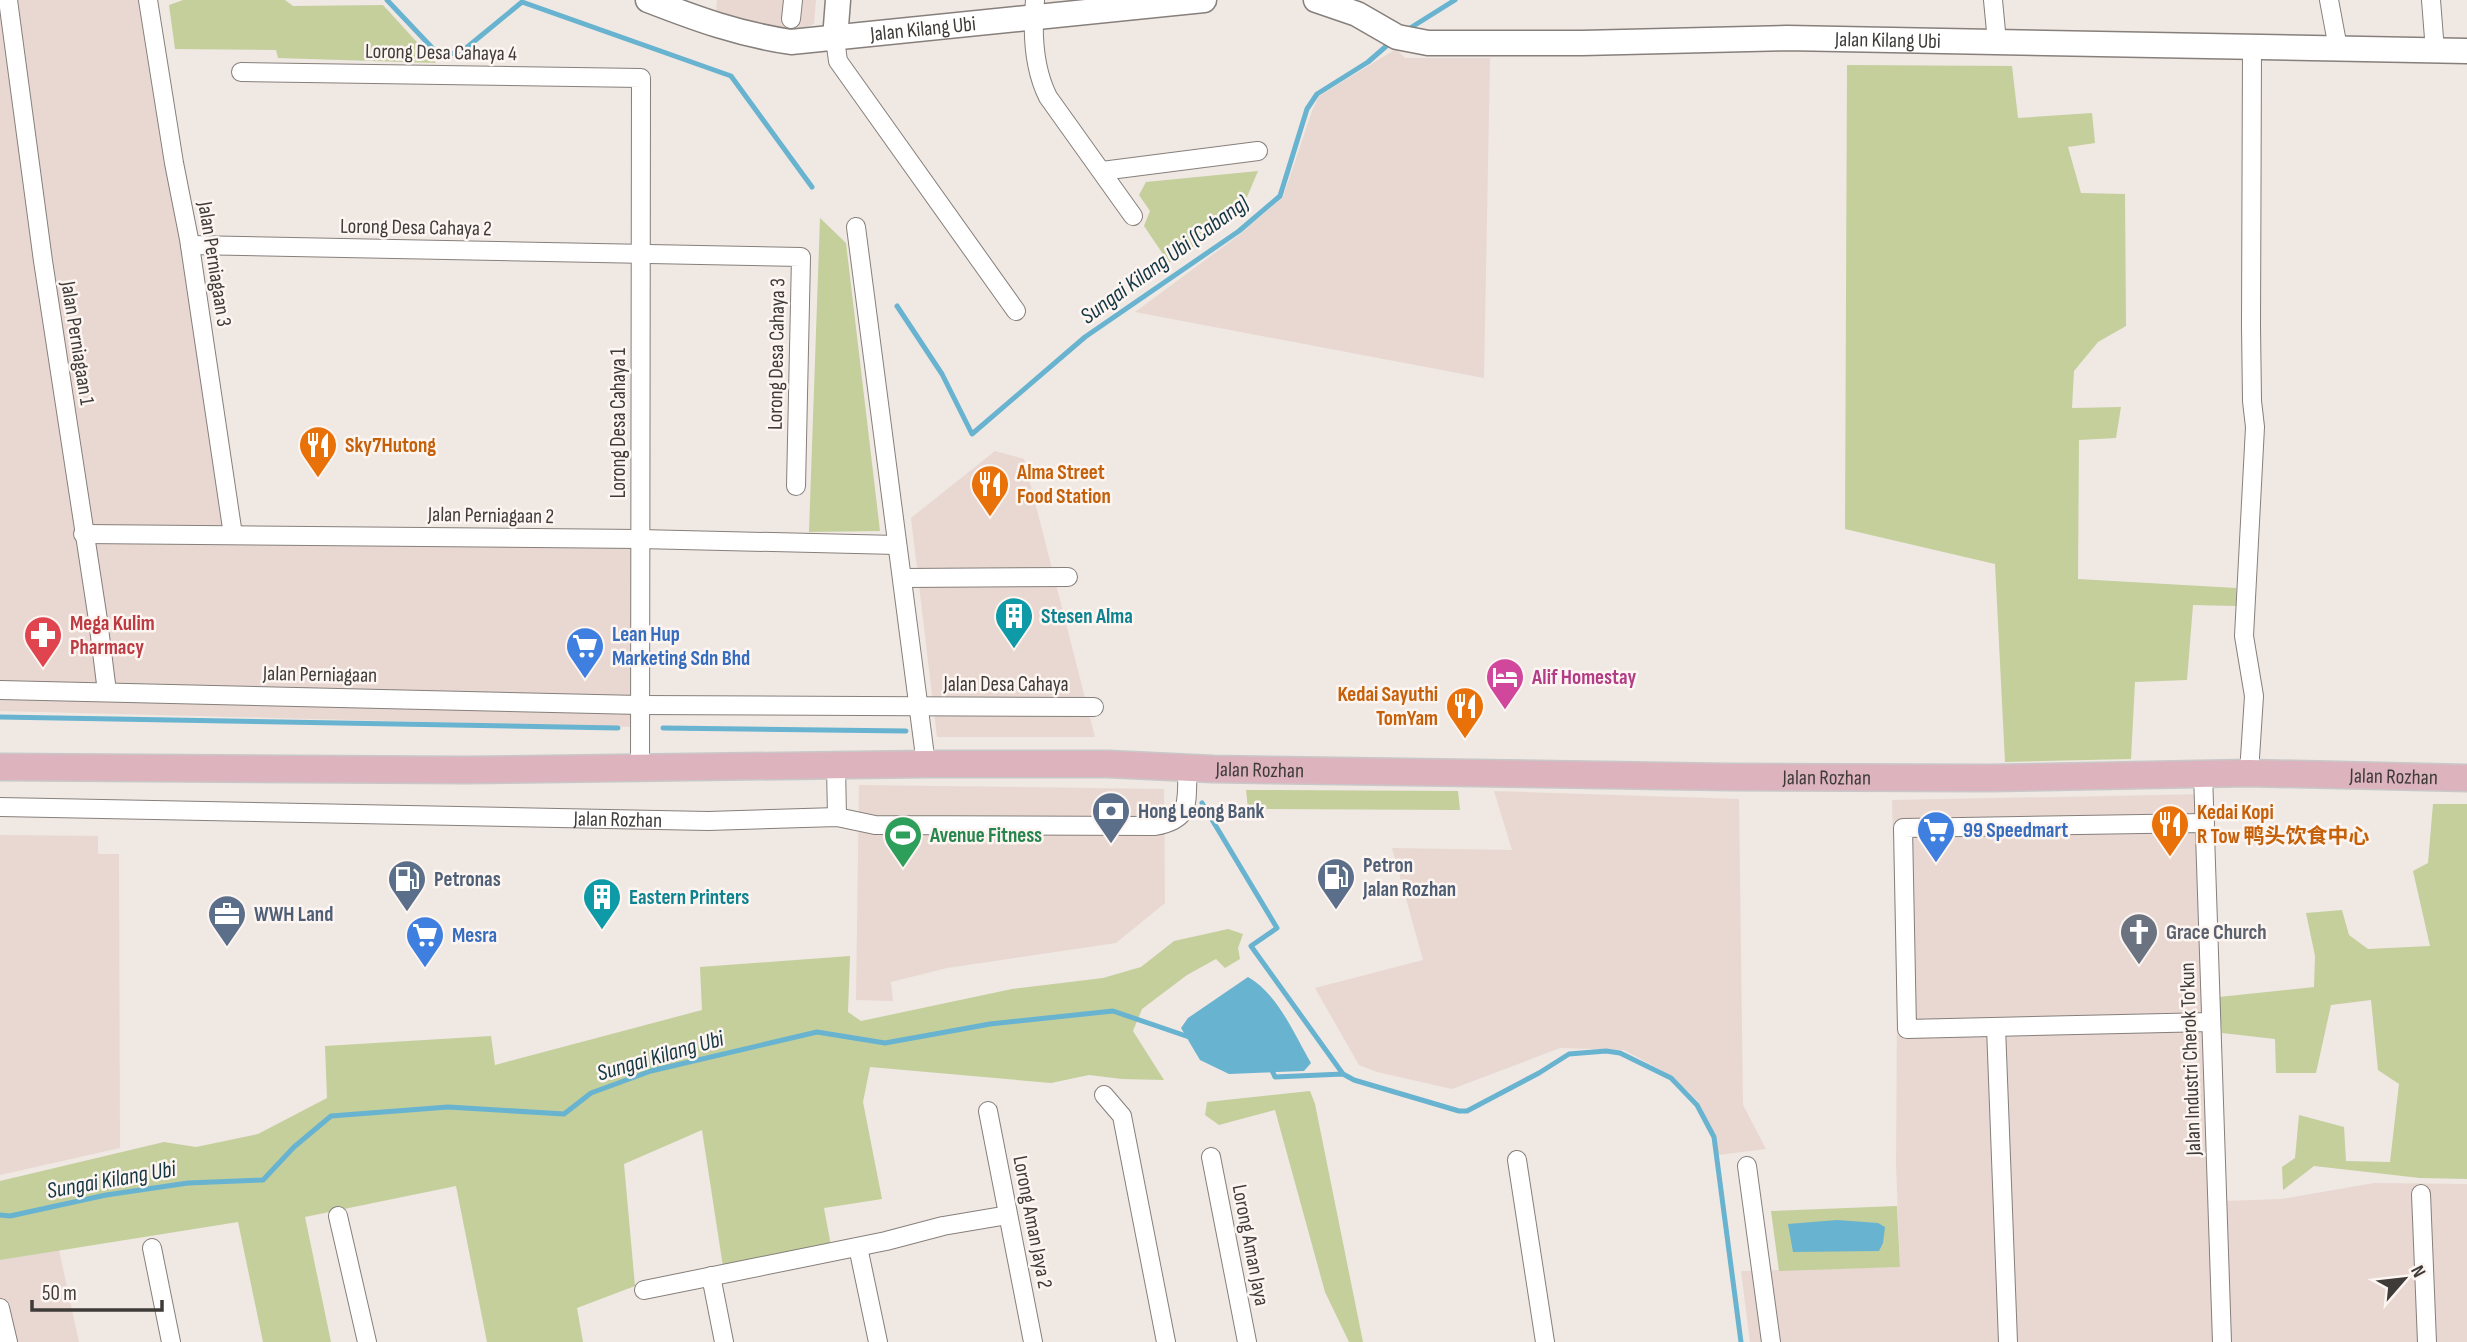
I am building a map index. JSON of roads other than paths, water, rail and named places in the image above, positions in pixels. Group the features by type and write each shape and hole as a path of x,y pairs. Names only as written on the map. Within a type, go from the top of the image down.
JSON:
{"main road":[{"name":"Jalan Rozhan","path":"3,766 465,770 1108,764 1188,768 1903,778 2249,773 2467,778"}],"street":[{"name":"Jalan Perniagaan 1","path":"8,0 43,261 107,692"},
{"name":"Jalan Perniagaan 3","path":"148,0 190,245 233,536"},
{"name":"Jalan Kilang Ubi","path":"648,0 711,25 754,37 791,42 835,39 1034,8 1204,0"},
{"path":"791,19 793,0"},
{"path":"838,0 835,39 838,61 1016,311"},
{"name":"Jalan Kilang Ubi","path":"1316,0 1357,14 1397,37 1428,43 1582,43 1787,38 2467,51"},
{"path":"1993,0 1997,41"},
{"path":"2329,0 2338,48"},
{"path":"2431,0 2435,51"},
{"path":"1034,8 1038,77 1048,97 1133,216"},
{"path":"2249,773 2254,696 2245,636 2255,427 2251,376 2252,48"},
{"name":"Lorong Desa Cahaya 4","path":"241,72 641,78"},
{"name":"Lorong Desa Cahaya 1","path":"640,768 641,78"},
{"path":"1102,171 1258,151"},
{"path":"856,228 926,764"},
{"name":"Lorong Desa Cahaya 2","path":"190,245 641,254"},
{"name":"Lorong Desa Cahaya 3","path":"641,254 801,257 796,486"},
{"name":"Jalan Perniagaan 2","path":"83,534 640,539 897,545"},
{"path":"902,578 1068,577"},
{"name":"Jalan Perniagaan","path":"0,690 640,705 918,706"},
{"name":"Jalan Desa Cahaya","path":"918,706 1094,707"},
{"path":"836,766 837,817"},
{"name":"Jalan Rozhan","path":"0,807 708,821 837,817 875,825 1155,826 1175,822 1185,812 1188,768"},
{"name":"Jalan Industri Cherok To'kun","path":"2203,774 2222,1342"},
{"path":"2205,823 1903,828 1907,1029 2211,1022"},
{"path":"1996,1027 2008,1342"},
{"path":"1104,1095 1122,1116 1166,1342"},
{"name":"Lorong Aman Jaya 2","path":"988,1111 1032,1342"},
{"name":"Lorong Aman Jaya","path":"1211,1157 1247,1342"},
{"path":"1517,1160 1545,1342"},
{"path":"1747,1166 1771,1342"},
{"path":"2421,1194 2427,1342"},
{"path":"644,1290 858,1247 943,1226 1008,1215"},
{"path":"338,1216 367,1342"},
{"path":"858,1247 878,1342"},
{"path":"152,1248 171,1342"},
{"path":"711,1276 724,1342"},
{"path":"0,1308 8,1342"}],"water":[{"path":"1248,977 1259,984 1277,1004 1311,1063 1304,1071 1229,1074 1200,1060 1181,1028 1188,1018"},
{"path":"1837,1220 1878,1223 1885,1227 1879,1251 1793,1252 1788,1224"}],"waterway":[{"name":"Sungai Kilang Ubi (Cabang)","path":"387,0 438,54 460,53 522,2 731,76 812,187"},
{"name":"Sungai Kilang Ubi (Cabang)","path":"1407,30 1455,0"},
{"name":"Sungai Kilang Ubi (Cabang)","path":"897,306 942,374 972,434 1085,337 1239,231 1280,196 1307,109 1317,94 1368,62 1391,42"},
{"path":"0,717 618,728"},
{"path":"663,728 906,731"},
{"path":"1202,803 1277,928 1251,946 1343,1074 1354,1080 1459,1111 1467,1111 1569,1054 1606,1051 1620,1053 1671,1078 1697,1105 1714,1137 1741,1342"},
{"name":"Sungai Kilang Ubi","path":"0,1215 10,1216 106,1195 188,1183 263,1180 294,1147 331,1116 448,1107 564,1114 591,1093 651,1071 817,1032 885,1043 990,1024 1113,1011 1192,1038"},
{"name":"Sungai Kilang Ubi","path":"1270,1066 1275,1077 1343,1074"}],"place":[{"name":"Sky7Hutong","path":"318,479"},
{"name":"Alma Street Food Station","path":"990,518"},
{"name":"Stesen Alma","path":"1014,650"},
{"name":"Mega Kulim Pharmacy","path":"43,669"},
{"name":"Lean Hup Marketing Sdn Bhd","path":"585,680"},
{"name":"Alif Homestay","path":"1505,711"},
{"name":"Kedai Sayuthi TomYam","path":"1465,740"},
{"name":"Hong Leong Bank","path":"1111,845"},
{"name":"Kedai Kopi R Tow 鸭头饮食中心","path":"2170,858"},
{"name":"99 Speedmart","path":"1936,864"},
{"name":"Avenue Fitness","path":"903,869"},
{"name":"Petron Jalan Rozhan","path":"1336,911"},
{"name":"Petronas","path":"407,913"},
{"name":"Eastern Printers","path":"602,931"},
{"name":"WWH Land","path":"227,948"},
{"name":"Grace Church","path":"2139,966"},
{"name":"Mesra","path":"425,969"}]}
